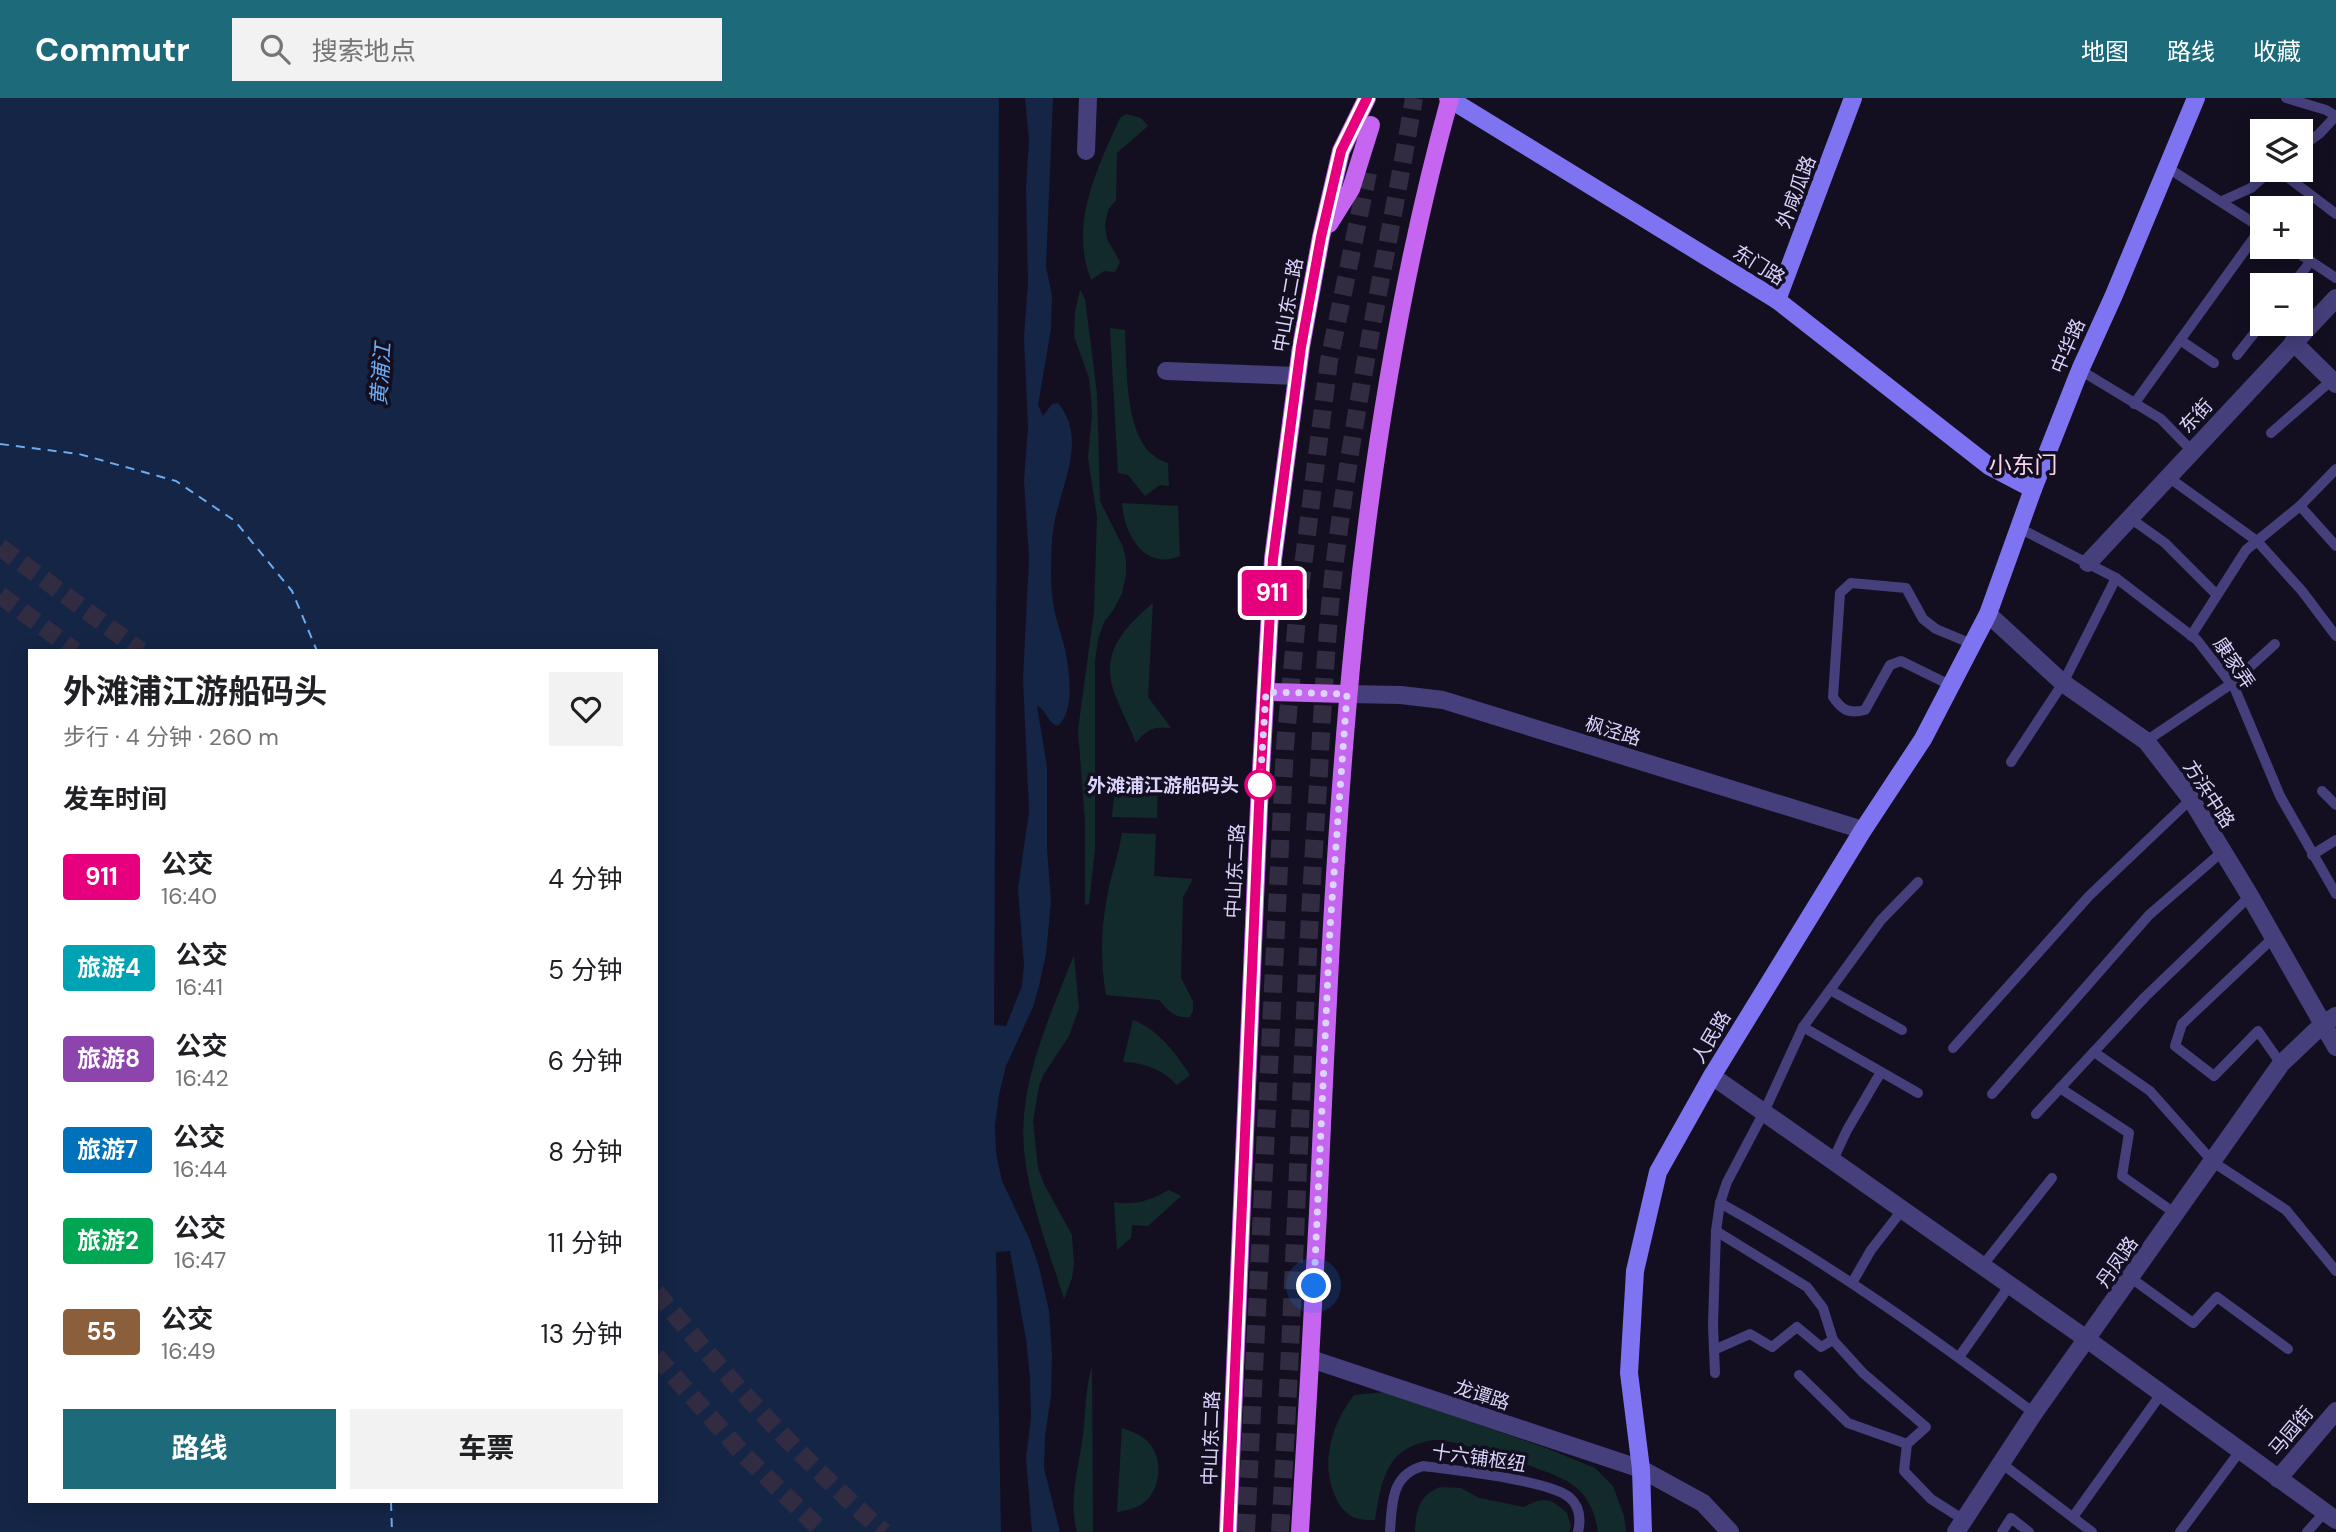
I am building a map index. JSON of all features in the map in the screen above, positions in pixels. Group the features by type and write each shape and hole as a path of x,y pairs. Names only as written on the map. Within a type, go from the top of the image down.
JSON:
{"main road":[{"name":"中山东二路","path":"1228,1532 1273,559 1297,376 1321,237 1341,151 1367,98"},
{"path":"1368,173 1373,98"},
{"path":"1300,1532 1311,1359 1330,929 1347,694 1360,567 1402,301 1449,98"},
{"path":"1321,237 1351,189 1371,125"},
{"path":"1266,692 1347,694"}],"street":[{"path":"1086,151 1088,98"},
{"name":"东门路","path":"1449,98 1777,300 1989,466 2033,489"},
{"name":"外咸瓜路","path":"1777,300 1853,98"},
{"name":"中华路","path":"1988,614 2080,370 2196,98"},
{"name":"东街","path":"2088,563 2336,298"},
{"path":"2293,342 2334,382"},
{"path":"1166,371 1297,376"},
{"name":"人民路","path":"1643,1532 1641,1469 1629,1373 1635,1271 1658,1172 1712,1076 1863,830 1923,739 1988,614"},
{"name":"方浜中路","path":"1988,614 2063,683 2146,741 2191,799 2274,937 2330,1020 2336,1047"},
{"name":"枫泾路","path":"1347,694 1401,695 1443,700 1863,830"},
{"name":"丹凤路","path":"1960,1526 2034,1413 2281,1064 2330,1020"},
{"path":"1712,1076 1983,1265 2330,1516"},
{"name":"龙谭路","path":"1311,1359 1641,1469 1703,1503 1730,1532"},
{"name":"马园街","path":"2278,1479 2333,1420"}],"lane":[{"path":"2286,98 2326,110 2336,116 2313,138"},
{"path":"2168,168 2250,221"},
{"path":"2222,201 2251,188 2258,182"},
{"path":"2294,182 2336,214"},
{"path":"2134,404 2250,245"},
{"path":"2308,259 2336,278"},
{"path":"2302,273 2311,261"},
{"path":"2237,355 2252,336"},
{"path":"2180,340 2214,363"},
{"path":"2080,370 2161,419 2192,451"},
{"path":"2271,433 2334,382"},
{"path":"2191,636 2246,550 2334,475"},
{"path":"2168,477 2257,541 2302,591 2336,636"},
{"path":"2300,506 2336,546"},
{"path":"2130,518 2165,543 2217,595"},
{"name":"康家弄","path":"2019,528 2116,578 2191,636 2235,689 2280,796 2336,894"},
{"path":"2011,762 2063,683 2116,578"},
{"path":"1952,686 1901,661 1890,665 1865,710 1853,713 1841,709 1833,697 1840,593 1851,583 1906,588 1923,619 1936,629 1972,644"},
{"path":"2146,741 2231,684 2275,644"},
{"path":"2322,791 2336,805"},
{"path":"1953,1048 2088,896 2191,799"},
{"path":"2312,855 2336,840"},
{"path":"1992,1094 2149,915 2222,852"},
{"path":"1715,1373 1716,1231 1720,1203 1727,1182 1764,1112 1803,1027 1881,920 1918,882"},
{"path":"2036,1114 2145,997 2250,896"},
{"path":"2274,937 2182,1024 2175,1046 2214,1076 2258,1031 2281,1064"},
{"path":"1830,990 1902,1030"},
{"path":"1803,1027 1918,1093"},
{"path":"2094,1052 2150,1091 2213,1162 2286,1210 2336,1271"},
{"path":"1833,1160 1881,1072"},
{"path":"2060,1088 2129,1133 2122,1176 2176,1214"},
{"path":"1983,1265 2052,1178"},
{"path":"1720,1203 1772,1232 1852,1283 2034,1413"},
{"path":"1852,1283 1871,1250 1903,1209"},
{"path":"1716,1231 1808,1287 1823,1308 1833,1340 1863,1373 1926,1427 1907,1444 1904,1471 1960,1526"},
{"path":"2131,1278 2193,1323 2217,1297 2288,1349"},
{"path":"1959,1357 2010,1285"},
{"path":"1714,1350 1750,1334 1772,1347 1797,1327 1821,1347 1833,1340"},
{"path":"1799,1375 1848,1423 1907,1444"},
{"path":"2073,1517 2161,1394"},
{"path":"2180,1532 2240,1451"},
{"path":"2001,1463 2092,1532"},
{"name":"十六铺枢纽","path":"1390,1532 1394,1500 1402,1477 1412,1469 1423,1466 1536,1484 1559,1492 1569,1497 1580,1512 1578,1532"},
{"path":"2307,1532 2330,1516"},
{"path":"2002,1532 2011,1518 2029,1532"}],"green space":[{"path":"1126,114 1141,118 1148,126 1117,153 1116,200 1108,210 1105,225 1107,239 1120,262 1115,272 1104,271 1091,280 1085,259 1084,218 1095,177 1111,137 1120,118"},
{"path":"1080,290 1085,299 1097,393 1100,501 1123,547 1126,560 1122,593 1104,622 1098,639 1095,662 1095,849 1089,904 1085,905 1085,822 1078,730 1094,612 1097,517 1088,458 1092,415 1089,378 1074,336 1075,312"},
{"path":"1110,328 1125,330 1129,397 1137,431 1153,455 1168,463 1169,486 1160,485 1145,496 1128,475 1118,473"},
{"path":"1122,503 1178,506 1180,556 1156,559 1139,547 1127,527"},
{"path":"1153,603 1148,697 1171,728 1151,730 1136,743 1116,697 1110,668 1116,644 1123,633"},
{"path":"1115,785 1158,787 1157,818 1112,817"},
{"path":"1122,833 1156,834 1154,876 1193,879 1183,897 1181,978 1193,1001 1190,1017 1176,1015 1159,1000 1106,995 1102,956 1104,917"},
{"path":"1074,955 1079,1008 1069,1036 1039,1086 1033,1121 1038,1168 1072,1235 1074,1264 1064,1299 1035,1208 1023,1138 1031,1074"},
{"path":"1133,1020 1159,1036 1190,1075 1177,1085 1153,1068 1123,1062"},
{"path":"1169,1190 1181,1196 1148,1226 1132,1225 1131,1238 1117,1250 1114,1202 1143,1201"},
{"path":"1092,1366 1093,1532 1077,1532 1075,1484"},
{"path":"1385,1392 1546,1448 1595,1468 1613,1486 1624,1516 1626,1532 1598,1532 1593,1510 1586,1498 1561,1478 1483,1451 1437,1440 1414,1445 1395,1458 1382,1483 1375,1520 1352,1517 1342,1508 1332,1489 1328,1461 1333,1433 1354,1395"},
{"path":"1122,1428 1141,1436 1152,1446 1158,1461 1158,1478 1147,1500 1137,1507 1117,1512"},
{"path":"1440,1487 1461,1488 1479,1498 1524,1507 1547,1500 1567,1513 1571,1526 1569,1532 1415,1532 1416,1517 1423,1499"}],"water":[{"name":"黄浦江","path":"0,98 1053,98 1046,267 1052,295 1051,329 1038,405 1043,416 1052,404 1058,403 1068,419 1072,436 1068,471 1054,525 1051,572 1054,608 1065,649 1070,689 1067,710 1058,726 1037,706 1047,767 1047,849 1051,901 1046,954 1033,1007 1006,1066 995,1125 996,1153 1002,1181 1029,1238 1049,1311 1051,1396 1045,1436 1044,1468 1060,1532 0,1532"}],"pier":[{"path":"999,98 1025,98 1029,140 1026,189 1028,282 1024,337 1028,427 1024,481 1029,558 1023,678 1029,812 1018,889 1024,965 1022,986 1006,1026 994,1025"},
{"path":"1010,1251 1026,1339 1030,1378 1031,1417 1026,1458 1032,1532 1001,1532 996,1252"}],"ferry route":[{"path":"0,444 79,454 176,481 235,521 292,591 316,649"},
{"path":"391,1503 392,1532"}],"tunnel":[{"path":"1280,1532 1308,962 1330,606 1356,415 1414,98"},
{"path":"1246,1532 1285,746 1299,597 1329,361 1368,173"},
{"path":"0,547 138,649"},
{"path":"0,595 72,649"},
{"path":"658,1294 765,1416 823,1476 884,1532"},
{"path":"658,1358 744,1455 823,1532"}],"bus line":[{"name":"911","path":"1228,1532 1259,806 1273,559 1301,347 1321,237 1341,151 1367,98"}],"place":[{"name":"外滩浦江游船码头","path":"1260,785"}],"district":[{"name":"小东门","path":"2023,465"}],"route":[{"path":"1260,785 1266,692 1347,694 1330,929 1314,1286"}]}
